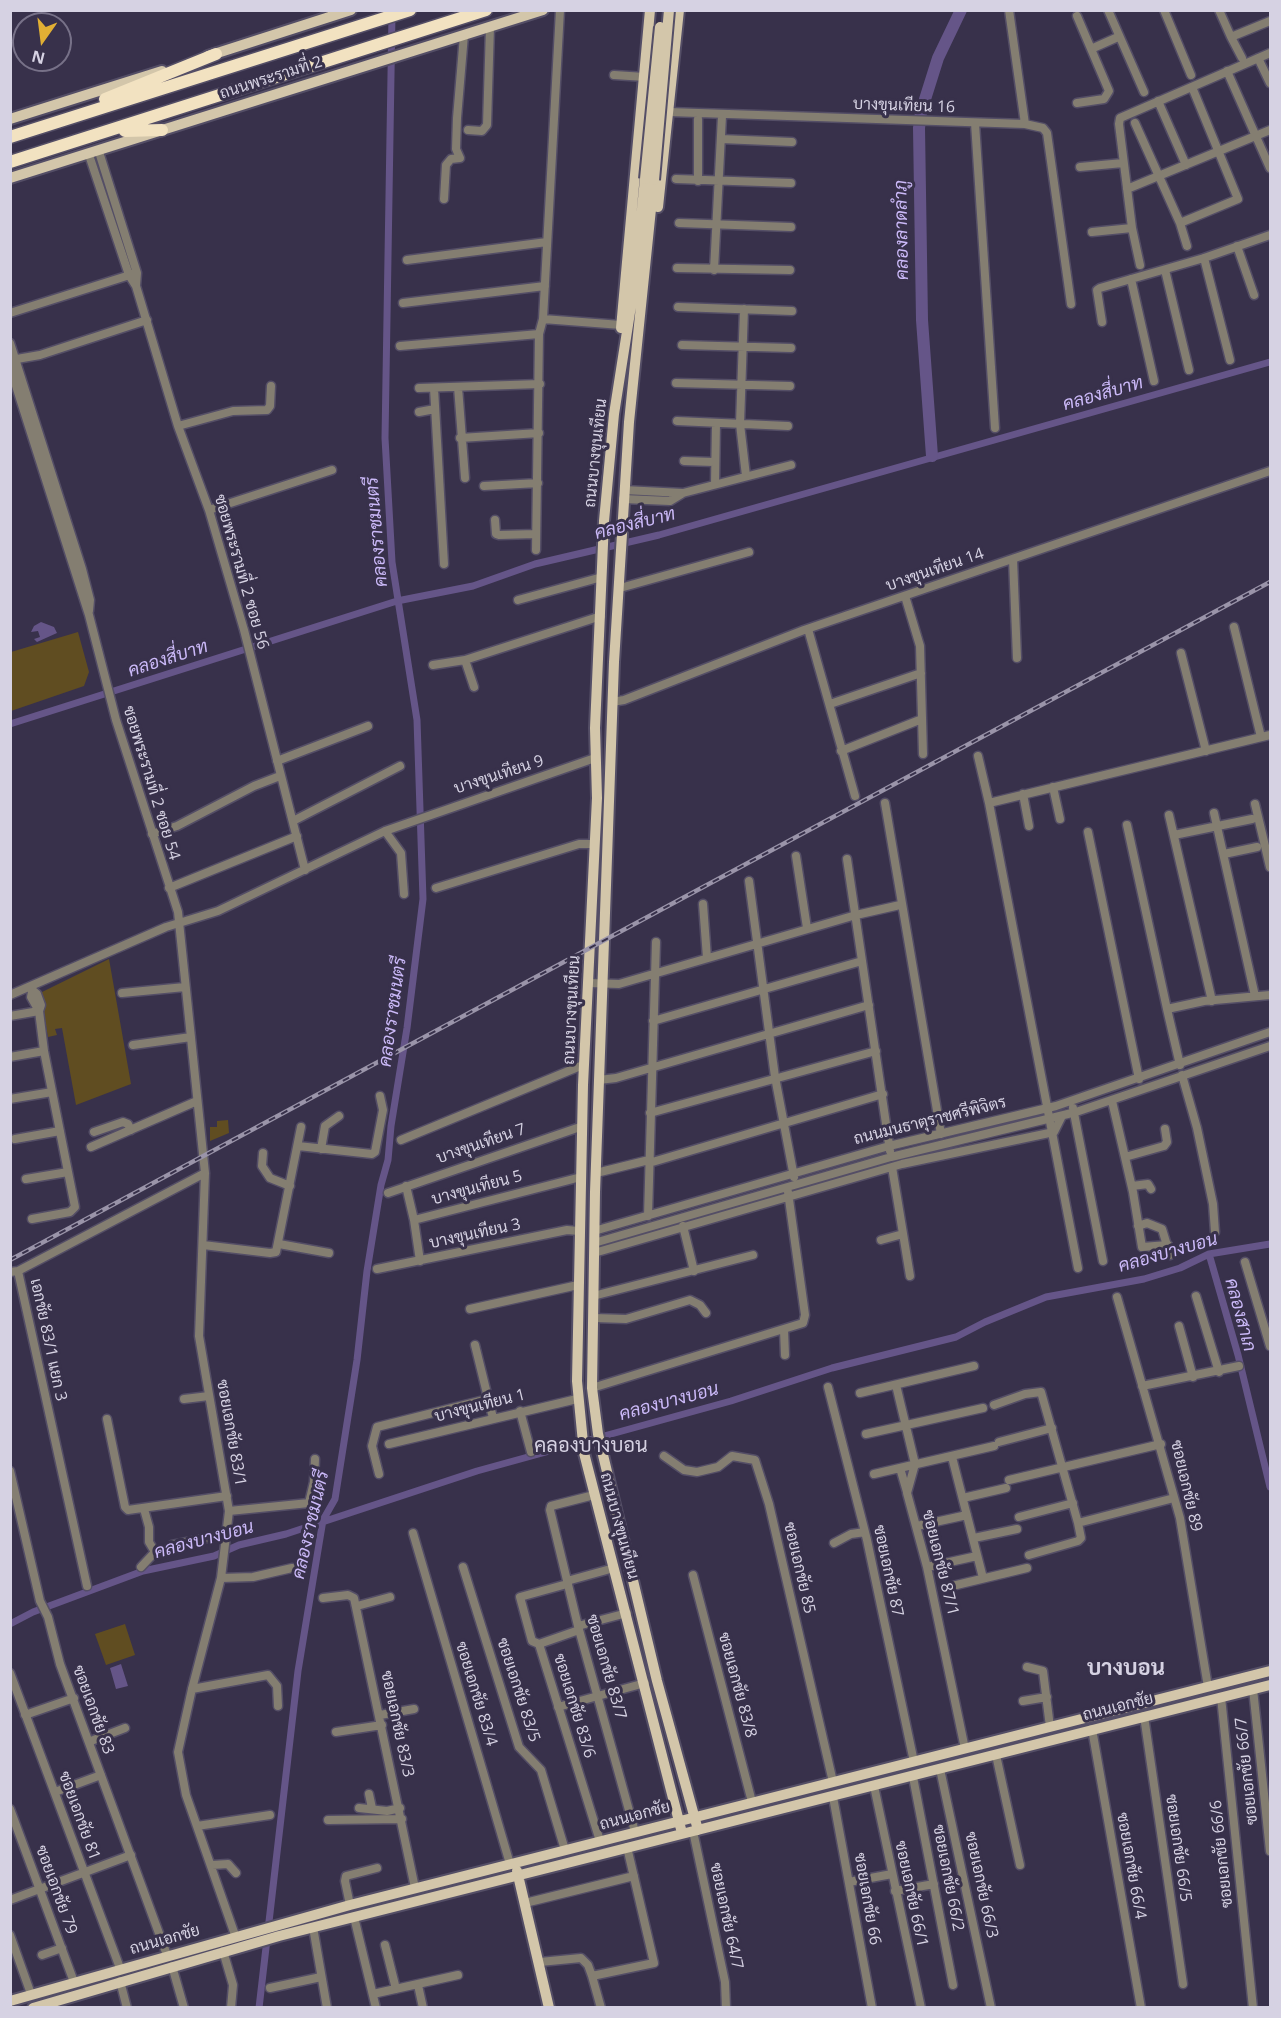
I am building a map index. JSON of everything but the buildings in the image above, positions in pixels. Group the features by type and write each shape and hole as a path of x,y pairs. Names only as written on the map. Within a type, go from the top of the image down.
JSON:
{"highway":[{"name":"ถนนพระรามที่ 2","path":"10,139 410,10"},
{"name":"ถนนพระรามที่ 2","path":"10,162 486,10"},
{"path":"88,112 103,100 216,54"},
{"path":"10,139 255,63"},
{"path":"10,154 259,75"},
{"path":"99,133 137,129 162,130"}],"main road":[{"path":"10,119 351,10"},
{"name":"ถนนพระรามที่ 2","path":"10,178 543,10"},
{"path":"650,180 662,10"},
{"path":"650,180 675,11"},
{"path":"620,370 621,324 650,12 675,11"},
{"path":"637,344 645,318 651,278 669,112 675,11"},
{"name":"ถนนบางขุนเทียน","path":"650,180 623,495 620,588 612,702 594,1232 592,1388 598,1434 657,1680 693,1817 691,1831"},
{"name":"ถนนบางขุนเทียน","path":"650,180 612,428 603,540 594,844 583,1065 577,1399 581,1438 594,1495 680,1820 691,1831"},
{"path":"597,701 612,702"},
{"path":"591,921 606,921"},
{"path":"579,1237 594,1232"},
{"path":"579,1237 594,1248"},
{"name":"ถนนเอกชัย","path":"14,2003 31,1994 257,1929 1270,1671"},
{"path":"645,1683 657,1680"},
{"name":"ถนนเอกชัย","path":"33,2007 46,2006 120,1981 313,1927 1270,1685"},
{"path":"1055,1725 1054,1732 1065,1735"},
{"path":"1025,1733 1038,1737 1036,1741 1028,1745"},
{"path":"515,1863 529,1907 549,2007"}],"street":[{"path":"536,550 539,333 543,319 560,10"},
{"path":"1009,10 1025,124 1043,128 1047,133 1071,304"},
{"path":"1108,10 1144,92"},
{"path":"1164,10 1191,75"},
{"path":"1219,10 1242,58"},
{"path":"1077,16 1108,88 1108,96 1104,99 1077,104"},
{"path":"1231,37 1270,21"},
{"path":"468,130 482,131 487,125 490,27"},
{"path":"444,199 446,165 451,159 460,158 456,149 457,118 464,35"},
{"path":"1092,49 1118,37"},
{"path":"1140,265 1132,228 1123,163 1120,118 1270,53"},
{"path":"1258,58 1270,82"},
{"path":"1227,71 1270,168"},
{"path":"614,75 645,77"},
{"path":"1180,223 1237,201 1238,197 1221,151 1192,87"},
{"path":"1158,100 1186,165"},
{"name":"บางขุนเทียน 16","path":"669,112 722,116 1025,124"},
{"path":"714,270 722,116"},
{"path":"698,119 698,181"},
{"path":"975,123 995,428"},
{"path":"1135,123 1180,223 1187,246"},
{"path":"1127,189 1258,137 1270,130"},
{"path":"721,139 792,142"},
{"name":"ซอยพระรามที่ 2 ซอย 56","path":"94,153 178,426 209,510 244,630 305,870"},
{"path":"1080,167 1123,163"},
{"path":"676,179 791,183"},
{"path":"679,223 791,227"},
{"path":"1092,232 1132,228"},
{"path":"1102,322 1097,290 1204,258 1270,235"},
{"path":"407,260 547,242"},
{"path":"1237,246 1254,295"},
{"path":"1204,258 1230,360"},
{"path":"677,268 790,270"},
{"path":"1165,270 1189,370"},
{"path":"10,313 133,274"},
{"path":"1131,279 1154,381"},
{"path":"403,303 545,286"},
{"path":"678,307 792,310"},
{"path":"744,309 741,424 746,476"},
{"path":"543,319 621,324"},
{"path":"13,360 40,355 147,320"},
{"path":"400,346 539,333"},
{"name":"ซอยพระรามที่ 2 ซอย 54","path":"10,343 13,360 58,505"},
{"path":"682,345 791,348"},
{"name":"ซอยพระรามที่ 2 ซอย 54","path":"10,367 90,600 89,615 103,678 178,912 178,924"},
{"path":"676,383 790,386"},
{"path":"419,388 540,384"},
{"path":"178,426 233,411 267,410 270,406 271,386"},
{"path":"458,387 460,438 465,478"},
{"path":"434,388 444,564"},
{"path":"419,412 435,409"},
{"path":"677,421 788,426"},
{"path":"715,484 716,423"},
{"path":"460,438 539,433"},
{"path":"684,461 714,462"},
{"path":"623,495 683,493 791,465"},
{"path":"209,510 332,470"},
{"name":"บางขุนเทียน 14","path":"612,702 624,700 808,629 1270,471"},
{"path":"484,486 538,483"},
{"path":"495,520 499,536 536,534"},
{"path":"620,588 749,552"},
{"path":"1013,559 1017,658"},
{"path":"518,600 602,577"},
{"path":"904,596 920,646 923,754"},
{"path":"433,665 465,660 601,616"},
{"path":"1234,627 1261,737"},
{"path":"808,629 855,796"},
{"path":"1181,653 1206,751"},
{"path":"465,660 474,687"},
{"path":"830,704 921,673"},
{"path":"841,752 922,719"},
{"path":"277,760 368,726"},
{"path":"989,803 1270,735"},
{"path":"978,756 1047,1109 1054,1132 1078,1268"},
{"name":"บางขุนเทียน 9","path":"10,995 31,989 178,924 218,911 413,820 595,758"},
{"path":"293,821 400,766"},
{"path":"152,834 177,826 254,786 280,776"},
{"path":"1053,787 1060,819"},
{"path":"1023,794 1029,826"},
{"path":"885,803 900,905 941,1134"},
{"path":"1255,804 1270,867"},
{"path":"1214,813 1255,996"},
{"path":"1169,815 1212,1001"},
{"path":"1174,835 1252,819"},
{"path":"1127,825 1180,1065"},
{"path":"386,831 401,853 404,894"},
{"path":"1088,832 1138,1079"},
{"path":"169,888 297,836"},
{"path":"436,888 579,844 594,844"},
{"path":"1224,854 1257,847"},
{"path":"796,856 807,928"},
{"path":"847,859 910,1276"},
{"path":"592,1388 803,1323 805,1315 786,1186 788,1174 784,1124 775,1077 749,881"},
{"path":"703,903 707,958"},
{"path":"588,983 619,984 807,928 900,905"},
{"name":"ซอยเอกชัย 83/1","path":"178,924 205,1173 199,1336 229,1511 224,1565 178,1752 186,1795 235,1935"},
{"path":"648,1216 656,942"},
{"path":"653,1021 862,961"},
{"path":"122,993 185,987"},
{"path":"31,989 32,1002 39,1011 44,1051 74,1205 73,1210 32,1219"},
{"path":"1167,1009 1270,994"},
{"path":"599,1080 651,1068 869,1005"},
{"path":"10,1016 39,1011"},
{"name":"ถนนมนธาตุราชศรีพิจิตร","path":"594,1232 889,1146 1047,1109 1180,1065 1270,1032"},
{"path":"133,1045 191,1037"},
{"name":"ถนนมนธาตุราชศรีพิจิตร","path":"594,1248 683,1226 798,1193 891,1162 1074,1113 1270,1046"},
{"path":"10,1057 44,1051"},
{"path":"650,1113 876,1051"},
{"path":"401,1140 583,1065"},
{"path":"1182,1075 1197,1128 1213,1204 1215,1232"},
{"path":"1102,1091 1109,1102 1125,1157 1142,1248 1168,1245"},
{"path":"10,1099 52,1092"},
{"path":"596,1173 784,1124 883,1094"},
{"path":"298,1146 373,1153 383,1110 380,1096"},
{"path":"91,1148 197,1101"},
{"path":"1071,1101 1103,1261"},
{"path":"321,1149 325,1126 339,1116"},
{"path":"1054,1132 1062,1116"},
{"path":"94,1132 123,1122 131,1130"},
{"name":"บางขุนเทียน 7","path":"388,1193 583,1126"},
{"path":"203,1245 270,1254 276,1252 301,1127"},
{"path":"1125,1157 1164,1146 1167,1142 1165,1129"},
{"path":"15,1139 60,1131"},
{"name":"ถนนมนธาตุราชศรีพิจิตร","path":"594,1248 796,1183 891,1162 1054,1132"},
{"path":"263,1153 262,1166 270,1178 290,1186"},
{"path":"26,1179 68,1172"},
{"name":"เอกชัย 83/1 แยก 3","path":"87,1586 14,1271 205,1173"},
{"path":"788,1174 796,1183 798,1193"},
{"name":"บางขุนเทียน 5","path":"406,1186 414,1220 581,1177"},
{"path":"1132,1186 1148,1184 1151,1188"},
{"path":"414,1220 420,1261"},
{"path":"1138,1226 1147,1223 1162,1229 1170,1255"},
{"path":"683,1226 694,1270"},
{"name":"บางขุนเทียน 3","path":"377,1269 567,1230 579,1237"},
{"path":"881,1240 903,1234"},
{"path":"279,1244 329,1253"},
{"path":"593,1296 753,1255"},
{"path":"1245,1262 1270,1346"},
{"path":"470,1309 578,1285"},
{"path":"1196,1296 1219,1372"},
{"name":"ซอยเอกชัย 89","path":"1117,1297 1137,1376 1161,1444 1174,1498 1208,1687"},
{"path":"594,1318 626,1319 690,1300 700,1305 705,1313"},
{"path":"1179,1326 1193,1377"},
{"path":"784,1330 785,1355"},
{"path":"475,1345 493,1418"},
{"path":"860,1393 974,1366"},
{"path":"1142,1386 1219,1372 1239,1366"},
{"name":"ซอยเอกชัย 87/1","path":"896,1384 915,1464 907,1493 927,1567 965,1749"},
{"name":"ซอยเอกชัย 87","path":"828,1388 865,1532 914,1762"},
{"path":"994,1405 1039,1390 1044,1397 1078,1523 1081,1538 1078,1542 1029,1556"},
{"path":"184,1399 209,1396"},
{"path":"379,1474 372,1446 377,1427 488,1399"},
{"name":"บางขุนเทียน 1","path":"389,1444 577,1399"},
{"path":"867,1434 983,1408"},
{"path":"520,1411 531,1452"},
{"path":"106,1419 125,1507 131,1511 227,1496"},
{"path":"874,1474 952,1457 1052,1428"},
{"path":"963,1498 1062,1467 1161,1444"},
{"name":"ซอยเอกชัย 85","path":"664,1456 684,1470 697,1472 718,1467 732,1456 749,1457 755,1460 771,1510 832,1782"},
{"path":"952,1457 974,1538 982,1578"},
{"path":"229,1511 309,1503 314,1482 315,1459"},
{"path":"900,1468 907,1493"},
{"name":"ซอยเอกชัย 83","path":"10,1471 40,1601 48,1617 60,1664 91,1742 167,1955"},
{"name":"ซอยเอกชัย 83/7","path":"594,1495 551,1506 550,1510 578,1628 599,1695 635,1832"},
{"path":"1078,1523 1174,1498"},
{"path":"1019,1517 1073,1503"},
{"path":"141,1567 155,1552 149,1542 149,1527 144,1509"},
{"path":"917,1526 967,1515"},
{"path":"974,1538 1017,1529"},
{"path":"834,1543 851,1534 865,1532"},
{"name":"ซอยเอกชัย 83/4","path":"413,1533 515,1863"},
{"path":"172,1545 228,1534"},
{"path":"927,1567 977,1556"},
{"name":"ซอยเอกชัย 83/5","path":"463,1567 519,1747 541,1770 565,1850"},
{"path":"221,1578 253,1577 292,1568"},
{"path":"567,1583 614,1568"},
{"path":"944,1588 1027,1568"},
{"name":"ซอยเอกชัย 83/8","path":"693,1575 752,1802"},
{"name":"ซอยเอกชัย 83/6","path":"567,1583 521,1595 532,1641 539,1644 600,1841"},
{"path":"323,1598 352,1596 357,1606 390,1597"},
{"name":"ซอยเอกชัย 83/3","path":"357,1606 415,1888"},
{"path":"539,1644 578,1628 627,1613"},
{"path":"1027,1667 1041,1669 1055,1725"},
{"name":"ซอยเอกชัย 81","path":"10,1673 120,1968"},
{"path":"192,1689 268,1675 277,1686 278,1706"},
{"path":"558,1707 645,1683"},
{"name":"ซอยเอกชัย 66/7","path":"1253,1689 1270,1851"},
{"path":"1023,1701 1047,1697"},
{"name":"ซอยเอกชัย 66/6","path":"1221,1697 1253,2007"},
{"path":"25,1715 74,1698"},
{"path":"380,1715 414,1709"},
{"name":"ซอยเอกชัย 66/5","path":"1144,1716 1183,1984"},
{"path":"336,1732 382,1725"},
{"path":"91,1742 125,1728"},
{"name":"ซอยเอกชัย 66/4","path":"1092,1729 1141,2007"},
{"path":"996,1755 1020,1864"},
{"name":"ซอยเอกชัย 66/3","path":"940,1769 991,2007"},
{"path":"55,1792 101,1775"},
{"name":"ซอยเอกชัย 66/2","path":"913,1777 953,1985"},
{"name":"ซอยเอกชัย 66/1","path":"874,1786 921,2007"},
{"path":"369,1794 372,1808"},
{"name":"ซอยเอกชัย 66","path":"833,1797 872,2007"},
{"path":"359,1808 387,1811 400,1809"},
{"name":"ซอยเอกชัย 79","path":"10,1809 74,1982"},
{"path":"197,1826 270,1815"},
{"path":"328,1820 402,1819"},
{"name":"ซอยเอกชัย 64/7","path":"691,1831 725,1982 726,2007"},
{"path":"592,1976 654,1963 627,1847"},
{"path":"10,1900 131,1855"},
{"path":"212,1865 228,1864 236,1873"},
{"path":"350,1905 345,1879 376,1868"},
{"path":"849,1882 892,1874"},
{"path":"529,1907 634,1876"},
{"path":"895,1891 934,1884"},
{"path":"354,1917 376,2007"},
{"path":"313,1927 327,2007"},
{"path":"10,1935 31,1994"},
{"path":"385,1945 396,1989"},
{"path":"42,1955 62,1948"},
{"path":"223,1952 231,1977 231,2007"},
{"path":"540,1962 581,1958 588,1965 601,2007"},
{"path":"172,1966 184,2007"},
{"path":"373,1994 458,1975"},
{"path":"270,1988 321,1977"},
{"path":"120,1981 127,2007"},
{"path":"418,1985 423,2007"}],"shaded area":[{"path":"41,622 54,627 57,633 37,642 34,639 40,637 38,631 31,632 34,626"},
{"path":"78,632 89,672 84,686 11,711 11,652"},
{"path":"109,959 131,1084 76,1105 62,1028 55,1029 57,1035 48,1037 40,993"},
{"path":"228,1120 229,1133 210,1141 210,1127 217,1127 217,1121"},
{"path":"125,1624 135,1655 106,1665 95,1634"},
{"path":"121,1664 128,1686 116,1689 110,1668"}],"waterway":[{"name":"คลองลาดลำภู","path":"932,456 922,320 919,128 921,112 938,58 961,10"},
{"name":"คลองราชมนตรี","path":"259,2008 298,1671 323,1520 335,1499 357,1360 367,1271 381,1185 388,1160 423,899 417,720 392,562 385,438 392,14"},
{"name":"คลองสี่บาท","path":"10,724 397,601 473,586 535,564 659,535 1270,362"},
{"name":"คลองบางบอน","path":"10,1624 33,1612 143,1571 214,1556 239,1545 286,1534 477,1471 731,1401 832,1368 956,1337 985,1322 1046,1297 1144,1279 1180,1268 1209,1254 1270,1244"},
{"name":"คลองสาเก","path":"1209,1254 1238,1355 1270,1487"}],"railway":[{"path":"10,1260 1270,582"}],"district":[{"name":"คลองบางบอน","path":"591,1446"},
{"name":"บางบอน","path":"1126,1669"}]}
